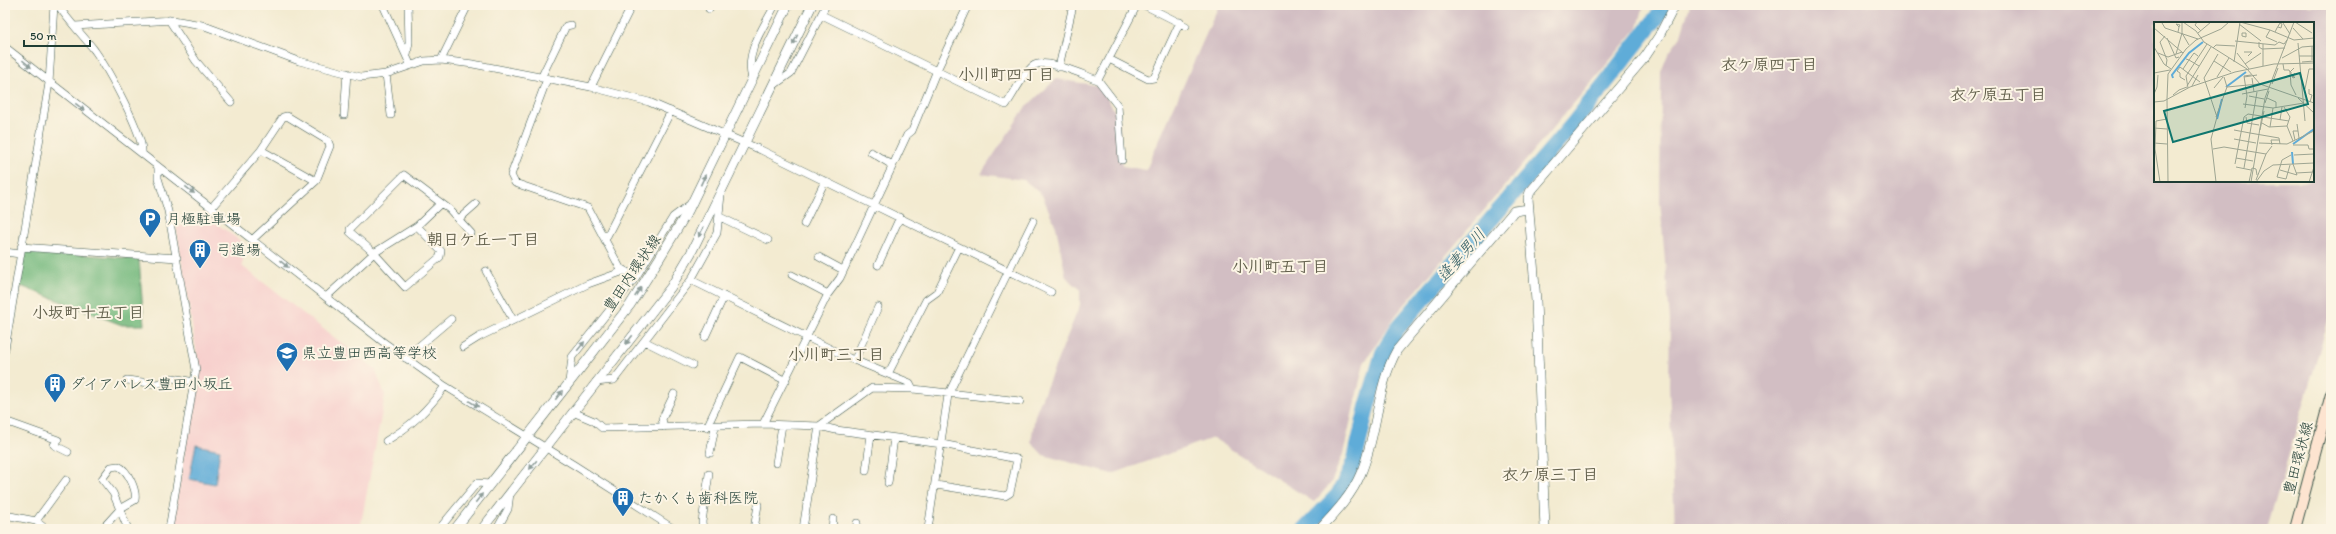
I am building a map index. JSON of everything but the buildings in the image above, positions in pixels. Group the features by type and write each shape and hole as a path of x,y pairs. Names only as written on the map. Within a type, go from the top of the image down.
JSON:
{"main road":[{"name":"豊田環状線","path":"2295,529 2330,399"}],"street":[{"path":"5,349 20,251 35,178 49,83 54,5"},
{"path":"58,5 96,52 125,104 142,147 142,154"},
{"path":"383,5 410,64"},
{"path":"407,55 409,42 408,5"},
{"path":"441,60 468,5"},
{"path":"591,87 632,5"},
{"path":"752,78 749,71 750,57 775,5"},
{"name":"豊田内環状線","path":"455,529 630,305 693,202 788,5"},
{"path":"482,529 671,287 691,253 812,5"},
{"path":"773,86 791,73 826,5"},
{"path":"1059,67 1073,5"},
{"path":"1098,80 1137,5"},
{"path":"1109,59 1148,79 1154,78 1183,24 1144,5"},
{"path":"1545,529 1536,301 1528,198 1531,189 1645,57 1659,36 1675,5"},
{"path":"764,424 828,294 843,270 907,135 912,130 966,6"},
{"path":"822,15 1006,105 1032,66 1040,62 1098,80 1118,106 1122,160"},
{"path":"75,26 169,20 202,26 299,61 360,77 386,74 410,64 441,60 473,64 591,87 649,102 744,143 874,204 1051,292"},
{"path":"169,20 196,61 231,102"},
{"path":"571,25 566,26 544,78 511,175 515,183 588,208 624,271 636,277"},
{"path":"5,47 49,83 212,207 405,358 445,386 574,465 674,529"},
{"path":"344,115 347,73"},
{"path":"386,74 391,115"},
{"path":"605,240 671,111"},
{"path":"212,207 261,150 283,117 290,117 330,144 319,177 316,181 253,239"},
{"path":"261,150 316,181"},
{"path":"871,152 892,165"},
{"path":"158,167 158,178 168,211 196,370 169,529"},
{"path":"416,226 441,254 408,287 403,286 374,253 350,232 350,229 400,177 407,177 441,203 459,219 471,233"},
{"path":"804,224 825,181"},
{"path":"596,382 614,380 691,280 717,233 720,217 721,192"},
{"path":"569,382 572,357 636,277 673,217 693,202"},
{"path":"326,297 374,253 416,226 441,203"},
{"path":"459,219 476,204"},
{"path":"1320,529 1344,503 1361,473 1368,454 1386,376 1397,350 1514,211 1529,209"},
{"path":"720,217 768,240"},
{"path":"878,265 900,217"},
{"path":"928,529 936,485 948,395 1007,270 1033,220"},
{"path":"888,374 926,300 937,292 958,247"},
{"path":"5,252 20,251 177,258"},
{"path":"819,257 843,270"},
{"path":"486,271 513,320"},
{"path":"463,347 513,320 588,284 624,271"},
{"path":"792,275 828,294"},
{"path":"691,280 849,358 855,359 910,382 913,390"},
{"path":"705,337 724,296"},
{"path":"855,359 878,307"},
{"path":"405,358 451,319"},
{"path":"644,341 692,365"},
{"path":"707,427 740,357 786,381"},
{"path":"127,380 157,384 173,378 194,382"},
{"path":"386,441 407,428 428,410 445,386"},
{"path":"803,529 819,426 872,388 913,390 948,395 1020,401"},
{"path":"664,427 662,419 674,394"},
{"path":"573,412 594,421 602,428 715,427 764,424 819,426 871,435 942,444 1017,458 1010,493 1005,496 936,485"},
{"path":"5,421 58,440 54,445 68,452"},
{"path":"776,463 782,425"},
{"path":"710,453 715,427"},
{"path":"866,471 871,435"},
{"path":"888,483 894,438"},
{"path":"102,529 121,508 135,500 136,493 125,470 114,466 102,479 114,493 121,508 128,529"},
{"path":"703,529 702,522 709,474"},
{"path":"36,521 66,480"},
{"path":"439,529 477,483 490,484"},
{"path":"497,529 508,510 510,493"},
{"path":"754,529 758,505"},
{"path":"5,515 36,521 46,529"},
{"path":"832,529 833,519"}],"shaded area":[{"path":"1219,5 1644,5 1638,27 1396,315 1364,363 1343,454 1331,483 1314,502 1213,438 1112,474 1043,455 1031,442 1035,415 1080,305 1080,289 1066,277 1056,227 1042,195 1024,180 981,174 1025,108 1056,79 1100,86 1119,119 1122,166 1146,170"},
{"path":"1690,5 2331,5 2331,311 2267,529 1675,529 1669,386 1670,320 1660,202 1661,72 1668,54 1680,38"},
{"name":"県立豊田西高等学校","path":"210,219 245,244 242,266 375,369 385,395 360,529 171,529 199,367 176,227"}],"green space":[{"path":"23,250 139,259 144,325 122,325 18,285"}],"water":[{"path":"196,445 220,450 215,484 189,479"}],"waterway":[{"name":"逢妻男川","path":"1305,529 1338,495 1347,478 1355,459 1367,407 1383,353 1397,329 1573,124 1662,11 1664,5"}],"place":[{"name":"月極駐車場","path":"150,238"},
{"name":"弓道場","path":"200,270"},
{"name":"県立豊田西高等学校","path":"287,372"},
{"name":"ダイアパレス豊田小坂丘","path":"55,404"},
{"name":"たかくも歯科医院","path":"623,518"}],"district":[{"name":"衣ケ原四丁目","path":"1769,64"},
{"name":"小川町四丁目","path":"1006,74"},
{"name":"衣ケ原五丁目","path":"1998,94"},
{"name":"朝日ケ丘一丁目","path":"483,239"},
{"name":"小川町五丁目","path":"1280,266"},
{"name":"小坂町十五丁目","path":"88,312"},
{"name":"小川町三丁目","path":"836,354"},
{"name":"衣ケ原三丁目","path":"1550,474"}]}
